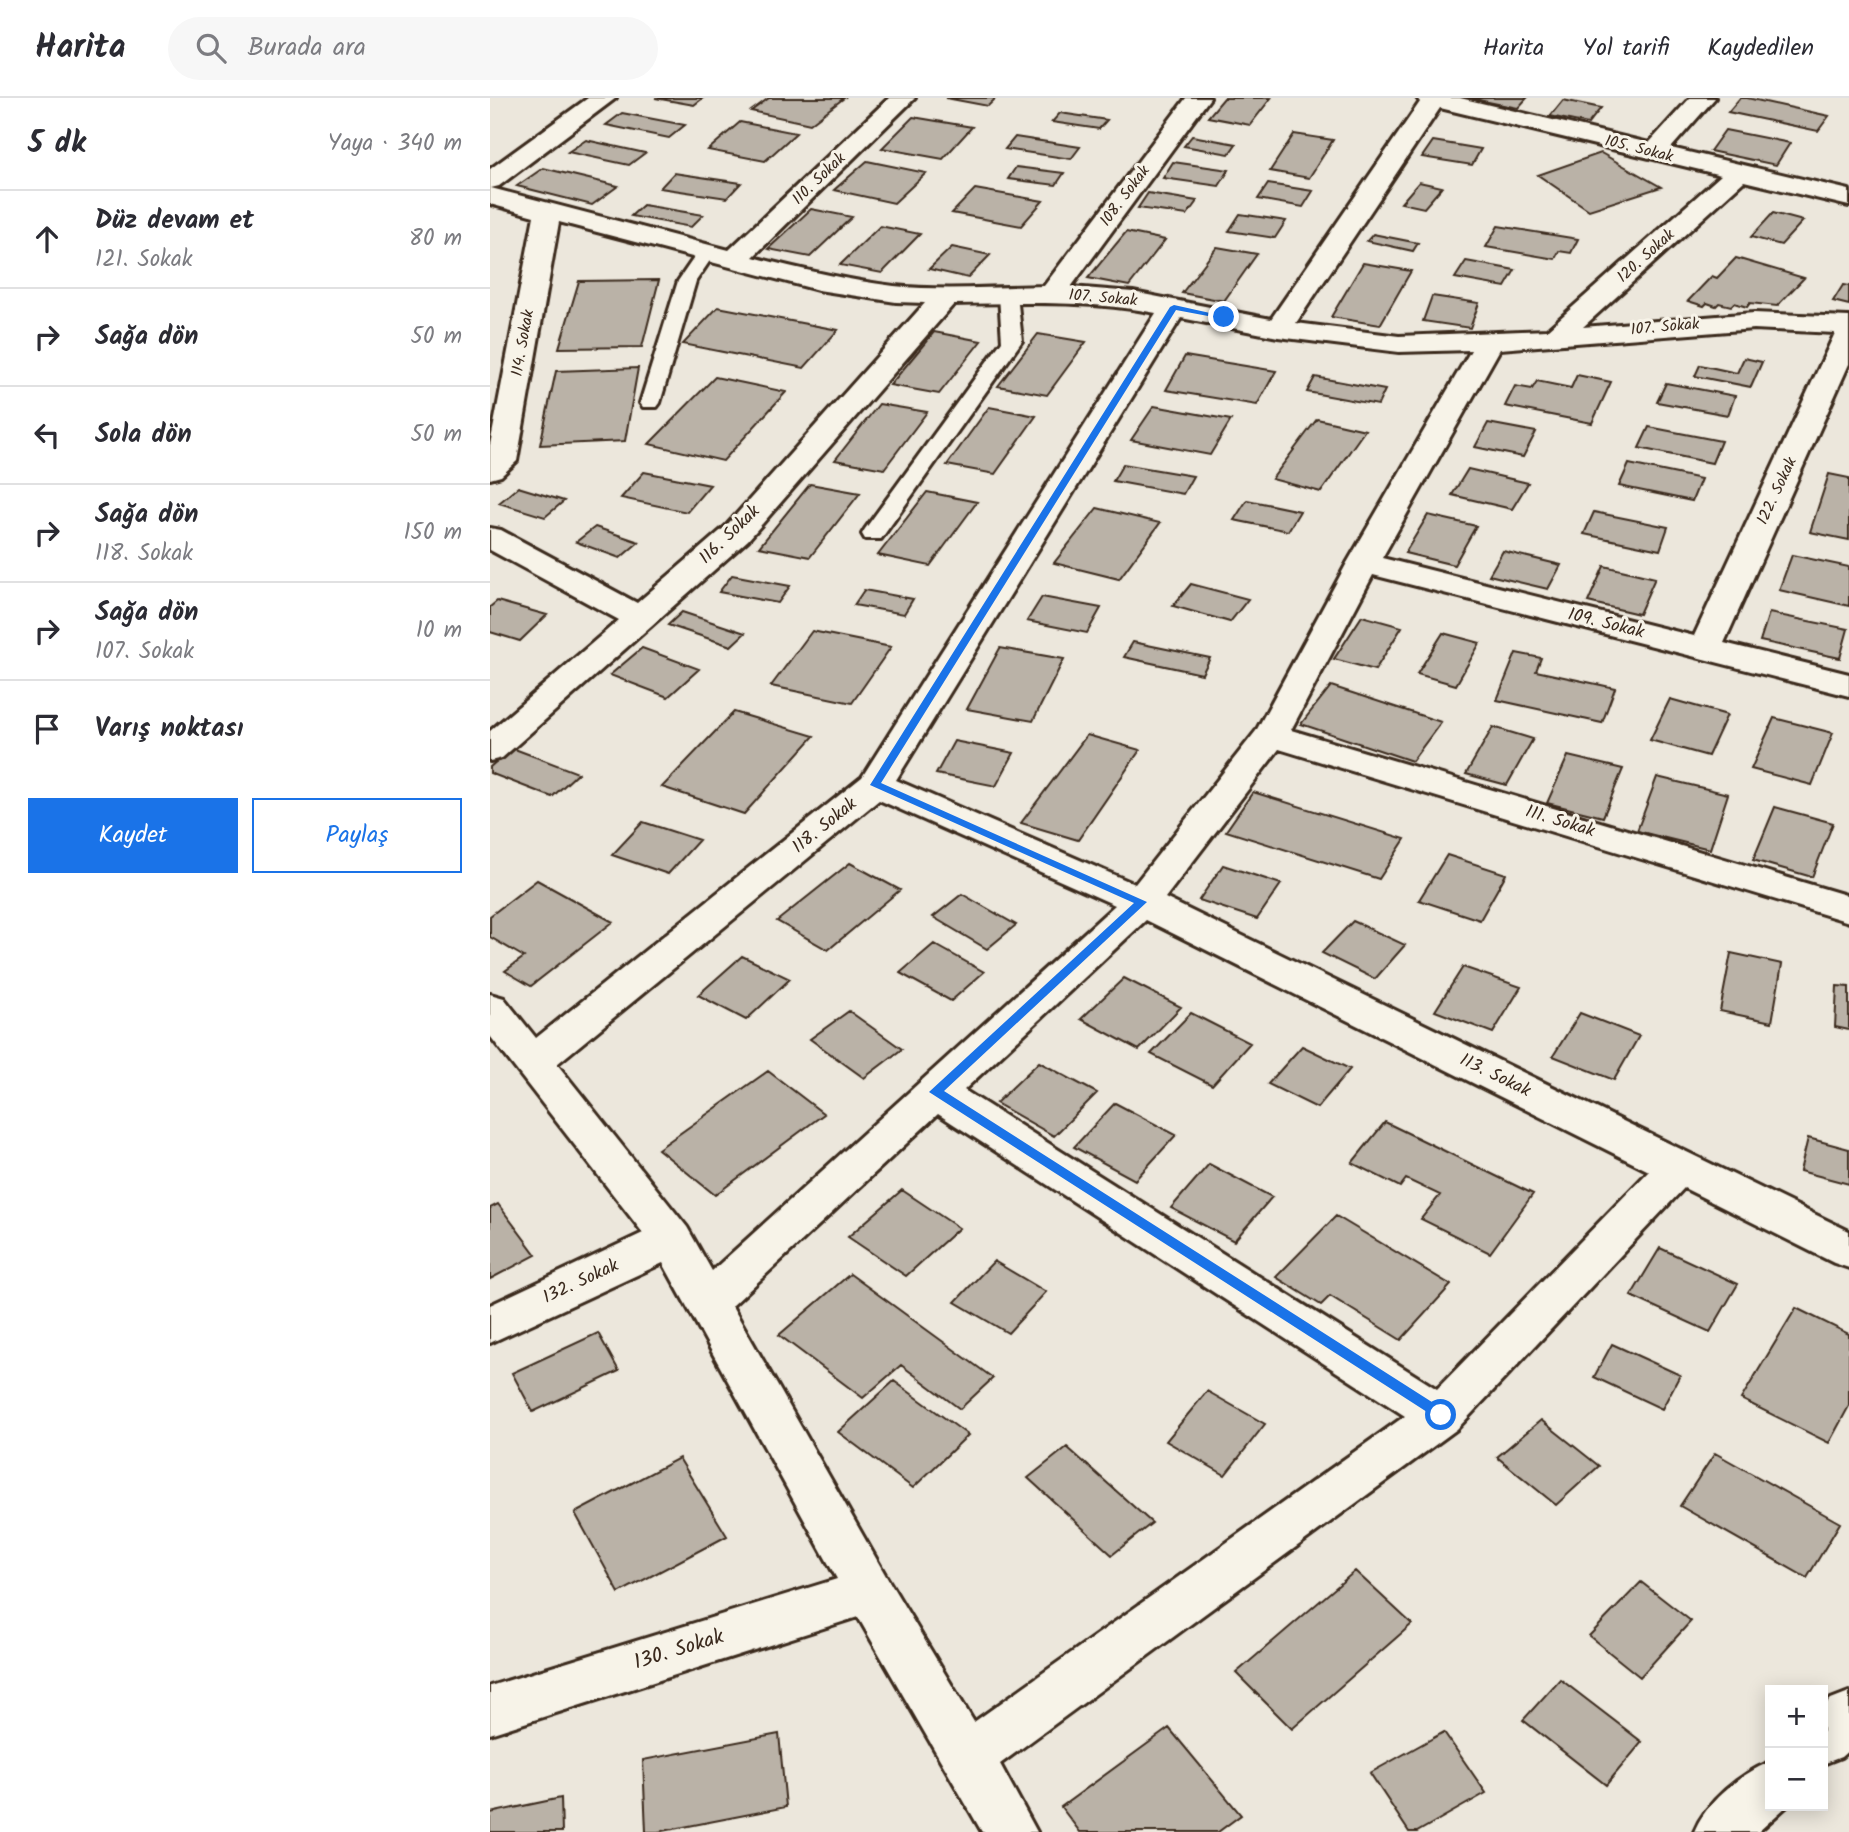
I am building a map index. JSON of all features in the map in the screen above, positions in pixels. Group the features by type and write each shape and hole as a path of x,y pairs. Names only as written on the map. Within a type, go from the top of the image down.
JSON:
{"street":[{"path":"490,181 604,98"},
{"name":"110. Sokak","path":"734,260 903,98"},
{"name":"108. Sokak","path":"1052,294 1198,98"},
{"path":"1278,329 1433,98"},
{"name":"105. Sokak","path":"1433,98 1849,198"},
{"path":"1654,152 1703,98"},
{"name":"120. Sokak","path":"1555,338 1738,173"},
{"name":"107. Sokak","path":"490,196 831,284 896,295 1052,294 1133,300 1278,329 1399,344 1555,338 1755,321 1849,325"},
{"name":"114. Sokak","path":"490,470 502,461 548,211"},
{"name":"116. Sokak","path":"490,750 737,533 946,296"},
{"name":"118. Sokak","path":"533,1062 875,785 1174,307"},
{"name":"122. Sokak","path":"1705,649 1849,334"},
{"path":"708,1302 1142,902 1271,735 1363,564 1490,341"},
{"path":"490,537 640,618"},
{"name":"109. Sokak","path":"1363,564 1849,685"},
{"name":"111. Sokak","path":"1271,735 1849,908"},
{"name":"113. Sokak","path":"875,785 1142,902 1849,1251"},
{"path":"490,1008 672,1239 869,1591 1011,1832"},
{"path":"935,1092 1441,1415"},
{"path":"967,1757 1441,1415 1679,1167"},
{"name":"132. Sokak","path":"490,1325 672,1239"},
{"name":"130. Sokak","path":"490,1710 869,1591"},
{"path":"1828,1735 1849,1716"},
{"path":"1720,1832 1765,1792"}],"lane":[{"path":"650,403 687,281 706,253"},
{"path":"873,534 1012,341 1008,295"}],"building":[{"path":"655,98 703,98 694,105"},
{"path":"769,98 844,98 810,124 751,111"},
{"path":"946,98 996,98 988,106"},
{"path":"1224,98 1271,98 1250,125 1208,117"},
{"path":"1468,98 1527,98 1518,108"},
{"path":"1740,98 1829,116 1818,131 1728,112"},
{"path":"1563,100 1601,108 1588,124 1550,116"},
{"path":"622,113 685,125 669,138 606,125"},
{"path":"1060,113 1107,120 1099,129 1052,122"},
{"path":"913,117 972,127 943,159 882,148"},
{"path":"740,122 796,133 765,161 708,150"},
{"path":"1725,130 1790,143 1776,165 1710,151"},
{"path":"1294,134 1333,140 1309,178 1270,171"},
{"path":"1192,136 1236,144 1229,154 1184,146"},
{"path":"1015,137 1080,147 1071,159 1005,149"},
{"path":"586,140 645,153 629,165 568,152"},
{"path":"1433,141 1481,149 1472,165 1422,157"},
{"path":"1601,153 1661,187 1589,210 1538,175"},
{"path":"867,161 926,173 894,203 834,190"},
{"path":"1173,162 1229,170 1219,186 1163,178"},
{"path":"1016,167 1064,173 1056,185 1008,179"},
{"path":"543,168 618,186 592,205 517,186"},
{"path":"674,173 741,183 727,198 660,188"},
{"path":"1419,182 1442,187 1424,208 1401,203"},
{"path":"1268,184 1313,191 1303,207 1258,199"},
{"path":"975,189 1043,201 1021,226 952,213"},
{"path":"1148,193 1197,201 1187,215 1138,208"},
{"path":"643,205 703,215 691,227 631,216"},
{"path":"811,209 852,217 810,257 768,249"},
{"path":"1773,213 1803,221 1781,245 1751,237"},
{"path":"1240,214 1286,221 1275,238 1229,231"},
{"path":"880,226 920,234 882,273 840,265"},
{"path":"1498,226 1578,239 1571,253 1559,251 1555,259 1486,247"},
{"path":"1126,232 1165,240 1129,286 1088,278"},
{"path":"1373,234 1418,243 1413,251 1367,241"},
{"path":"952,247 990,255 968,278 929,269"},
{"path":"1217,247 1257,254 1224,301 1182,293"},
{"path":"1736,258 1804,278 1777,306 1750,303 1747,307 1734,303 1731,306 1719,303 1716,306 1707,303 1704,306 1688,301 1712,276 1717,278"},
{"path":"1466,261 1515,270 1505,287 1455,278"},
{"path":"1363,263 1411,271 1380,325 1331,317"},
{"path":"659,280 642,347 559,348 579,281"},
{"path":"1843,285 1849,286 1849,305 1833,301"},
{"path":"1432,296 1479,303 1470,328 1423,321"},
{"path":"718,307 838,330 804,368 683,344"},
{"path":"934,332 981,341 939,394 890,385"},
{"path":"1038,334 1086,342 1047,395 998,386"},
{"path":"1185,356 1276,371 1257,405 1166,390"},
{"path":"1744,358 1762,362 1751,387 1695,376 1700,365 1737,373"},
{"path":"638,368 625,441 540,445 556,371"},
{"path":"1577,375 1611,382 1592,423 1505,406 1515,386 1532,389 1537,381 1571,388"},
{"path":"715,377 786,392 723,461 649,444"},
{"path":"1315,377 1385,390 1378,405 1307,392"},
{"path":"1666,383 1735,396 1728,415 1657,402"},
{"path":"879,404 927,412 884,469 835,460"},
{"path":"1154,406 1231,420 1210,455 1131,440"},
{"path":"989,407 1036,416 995,474 947,465"},
{"path":"1317,419 1365,430 1321,492 1272,479"},
{"path":"1488,423 1536,432 1523,457 1475,447"},
{"path":"1649,427 1721,441 1712,463 1639,448"},
{"path":"1123,464 1193,476 1183,494 1113,481"},
{"path":"1629,464 1701,479 1692,501 1619,486"},
{"path":"1468,469 1528,483 1512,509 1452,495"},
{"path":"644,472 710,485 687,512 621,498"},
{"path":"1829,474 1849,478 1849,540 1810,532"},
{"path":"810,484 860,493 810,557 759,547"},
{"path":"518,487 564,501 545,517 499,503"},
{"path":"927,492 977,502 930,566 878,555"},
{"path":"1247,500 1300,511 1288,531 1234,520"},
{"path":"1097,508 1160,523 1119,579 1054,563"},
{"path":"1594,512 1668,527 1660,550 1584,534"},
{"path":"1428,515 1476,526 1454,565 1405,553"},
{"path":"595,527 639,542 620,558 576,542"},
{"path":"1503,551 1561,565 1548,589 1489,575"},
{"path":"1792,555 1849,567 1849,606 1779,590"},
{"path":"1604,566 1655,578 1639,614 1588,602"},
{"path":"732,575 790,586 778,603 719,592"},
{"path":"1191,584 1248,599 1230,622 1173,606"},
{"path":"864,590 913,599 904,614 854,605"},
{"path":"1042,597 1101,608 1087,633 1027,621"},
{"path":"497,601 547,615 520,641 490,632 490,607"},
{"path":"682,612 745,633 731,646 668,625"},
{"path":"1769,613 1848,629 1840,658 1760,641"},
{"path":"1362,616 1402,627 1375,670 1334,659"},
{"path":"812,631 891,647 852,703 771,686"},
{"path":"1443,633 1480,643 1456,685 1417,674"},
{"path":"1133,642 1210,658 1202,674 1124,657"},
{"path":"642,648 699,669 668,697 610,675"},
{"path":"1000,648 1064,659 1033,721 967,709"},
{"path":"1516,653 1541,658 1536,671 1615,688 1602,723 1497,700"},
{"path":"1331,686 1441,722 1412,761 1301,724"},
{"path":"1670,699 1727,715 1708,756 1650,740"},
{"path":"734,712 814,736 744,814 662,787"},
{"path":"1774,718 1833,733 1812,785 1751,769"},
{"path":"1493,727 1533,739 1507,785 1466,774"},
{"path":"1087,735 1140,750 1078,840 1021,823"},
{"path":"954,741 1014,753 996,786 936,774"},
{"path":"512,748 578,773 552,797 490,773 490,767"},
{"path":"1568,756 1623,769 1603,817 1547,803"},
{"path":"1657,777 1728,794 1710,849 1637,831"},
{"path":"1253,792 1405,839 1379,879 1226,831"},
{"path":"1775,807 1833,823 1812,877 1753,860"},
{"path":"643,822 699,840 668,874 612,855"},
{"path":"1447,855 1506,874 1480,920 1419,900"},
{"path":"850,863 900,890 828,950 777,921"},
{"path":"1223,865 1281,884 1257,919 1199,900"},
{"path":"537,880 613,922 531,986 505,971 524,957 490,937 490,916"},
{"path":"962,894 1016,925 987,949 933,917"},
{"path":"1353,921 1405,945 1375,979 1322,953"},
{"path":"934,944 984,972 951,1001 900,973"},
{"path":"1731,953 1782,964 1772,1022 1720,1011"},
{"path":"742,956 790,979 746,1020 698,995"},
{"path":"1463,967 1521,987 1493,1033 1435,1011"},
{"path":"1124,978 1181,1007 1139,1050 1081,1019"},
{"path":"1837,986 1849,987 1849,1030 1835,1027"},
{"path":"849,1011 902,1049 864,1078 810,1039"},
{"path":"1191,1013 1250,1043 1212,1085 1151,1054"},
{"path":"1580,1013 1639,1036 1614,1080 1553,1056"},
{"path":"1302,1046 1350,1069 1317,1108 1268,1084"},
{"path":"1039,1062 1097,1093 1054,1136 996,1103"},
{"path":"768,1071 824,1114 715,1195 658,1149"},
{"path":"1115,1103 1176,1135 1135,1180 1074,1147"},
{"path":"1385,1122 1533,1194 1490,1253 1421,1219 1440,1195 1406,1179 1400,1187 1352,1163"},
{"path":"1808,1138 1849,1149 1849,1184 1800,1171"},
{"path":"1209,1164 1272,1197 1234,1241 1171,1208"},
{"path":"902,1190 959,1228 906,1276 848,1237"},
{"path":"498,1204 536,1255 490,1279 490,1208"},
{"path":"1336,1216 1451,1285 1401,1340 1330,1296 1321,1305 1276,1277"},
{"path":"1660,1248 1738,1284 1710,1332 1631,1296"},
{"path":"994,1261 1046,1292 1008,1333 955,1302"},
{"path":"850,1274 993,1378 960,1409 901,1365 863,1398 779,1335"},
{"path":"1796,1308 1849,1334 1849,1406 1829,1443 1741,1399"},
{"path":"598,1333 619,1371 533,1412 512,1373"},
{"path":"1612,1344 1680,1375 1662,1409 1594,1377"},
{"path":"894,1381 968,1435 913,1488 838,1432"},
{"path":"1207,1391 1265,1424 1225,1475 1166,1441"},
{"path":"1541,1420 1599,1466 1556,1505 1497,1457"},
{"path":"1067,1447 1152,1523 1112,1555 1028,1478"},
{"path":"1715,1453 1840,1523 1807,1578 1680,1506"},
{"path":"679,1458 727,1536 619,1593 575,1513"},
{"path":"1355,1571 1412,1624 1292,1729 1236,1673"},
{"path":"1641,1582 1691,1621 1640,1677 1589,1636"},
{"path":"1560,1679 1642,1742 1606,1785 1523,1720"},
{"path":"1169,1728 1241,1815 1218,1832 1080,1832 1061,1807"},
{"path":"1444,1732 1486,1793 1417,1832 1409,1832 1370,1773"},
{"path":"779,1734 786,1807 658,1832 646,1832 643,1760"},
{"path":"561,1798 562,1832 490,1832 490,1813"}],"route":[{"path":"1224,317 1174,307 875,785 1142,902 935,1092 1441,1415"}]}
